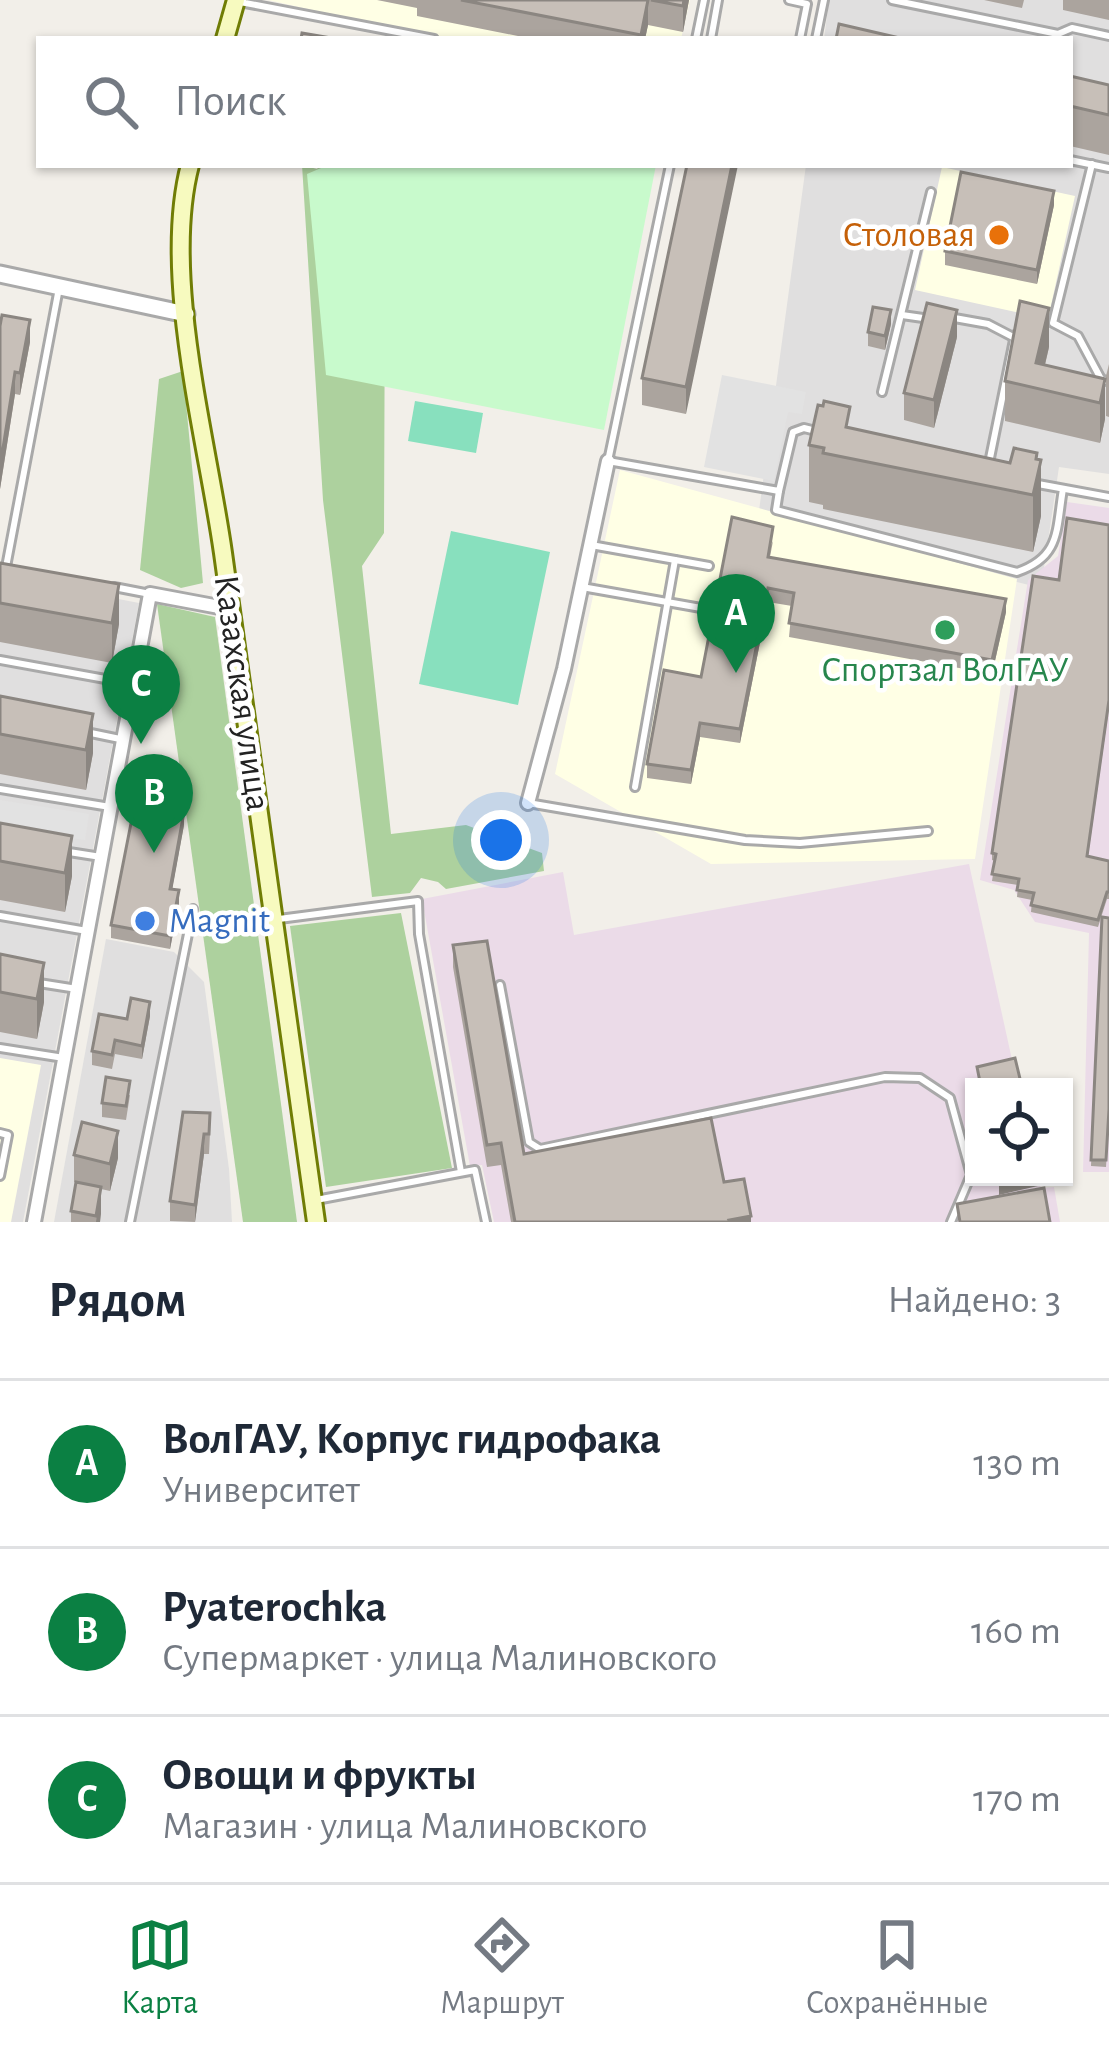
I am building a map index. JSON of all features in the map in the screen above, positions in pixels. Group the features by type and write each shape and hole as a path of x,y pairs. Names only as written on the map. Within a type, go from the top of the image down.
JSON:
{"main road":[{"path":"226,36 234,0"},
{"name":"Казахская улица","path":"190,168 179,237 186,314 316,1222"}],"street":[{"path":"0,274 186,314"},
{"path":"528,803 608,461"},
{"path":"34,1222 150,594 230,609"}],"lane":[{"path":"234,0 419,36"},
{"path":"697,36 704,0"},
{"path":"712,36 718,0"},
{"path":"789,0 807,4 801,36"},
{"path":"817,36 824,0"},
{"path":"892,0 1058,36 1072,28 1109,36"},
{"path":"1073,161 1109,168"},
{"path":"1092,164 1049,323 1078,336 1101,379 1109,382"},
{"path":"669,168 608,461 779,491"},
{"path":"882,392 931,192"},
{"path":"26,571 3,567 59,287"},
{"path":"902,315 988,324 1013,337"},
{"path":"987,472 1013,337 1020,329"},
{"path":"824,434 804,428 793,432 776,510 1017,572 1039,565 1053,549 1063,489"},
{"path":"1025,481 1109,497"},
{"path":"591,545 710,566"},
{"path":"635,787 674,560"},
{"path":"114,587 150,594"},
{"path":"582,587 701,608"},
{"path":"0,660 133,684"},
{"path":"85,732 123,739"},
{"path":"0,788 110,807"},
{"path":"528,803 745,840 800,842 928,831"},
{"path":"64,851 101,857"},
{"path":"274,919 418,901 419,934 461,1172"},
{"path":"130,1222 193,909"},
{"path":"0,916 87,931"},
{"path":"21,980 76,989"},
{"path":"500,985 529,1142 541,1149 885,1077 920,1078 950,1098 970,1175 951,1222"},
{"path":"0,1048 64,1058"},
{"path":"0,1133 8,1135 0,1176"},
{"path":"313,1201 475,1170 486,1222"}],"shaded area":[{"path":"268,0 690,0 682,36 428,36"},
{"path":"829,0 1109,0 1109,474 1059,467 1041,588 758,518 806,168 1073,168 1073,36 824,36"},
{"path":"942,168 1075,196 1048,319 915,290"},
{"path":"722,375 806,392 802,414 788,412 774,481 704,467"},
{"path":"620,470 1017,579 975,859 711,864 555,774"},
{"path":"1067,502 1109,508 1109,1172 1083,1172 1089,933 1035,922 1014,890 980,880 1028,580 1058,556"},
{"path":"0,576 139,603 23,1222 0,1222"},
{"path":"0,800 89,814 85,840 0,827"},
{"path":"969,864 1016,1078 965,1078 965,1186 1054,1187 1060,1222 494,1222 482,1165 470,1166 422,899 563,872 574,935"},
{"path":"106,939 174,952 204,982 232,1222 54,1222"},
{"path":"0,1058 41,1065 11,1222 0,1222"}],"green space":[{"path":"302,168 368,168 385,263 384,533 362,566 391,834 466,825 542,853 544,871 446,889 421,878 410,893 372,897 323,500"},
{"path":"321,168 655,168 604,430 326,375 307,174"},
{"path":"183,371 203,583 181,588 140,570 159,379"},
{"path":"415,401 483,413 476,453 408,441"},
{"path":"451,531 550,552 518,705 419,684"},
{"path":"157,604 215,617 297,1222 243,1222"},
{"path":"401,913 452,1168 326,1187 290,926"}],"building":[{"path":"461,0 648,0 641,35"},
{"path":"651,0 684,0 683,6"},
{"path":"839,24 891,36 837,36"},
{"path":"1073,77 1109,85 1109,115 1073,107"},
{"path":"686,168 731,168 686,387 642,378"},
{"name":"Столовая","path":"961,172 1054,191 1037,270 945,251"},
{"path":"1020,301 1049,308 1036,363 1105,379 1100,403 1005,381"},
{"path":"927,303 957,310 934,400 904,393"},
{"path":"873,307 891,310 885,336 868,332"},
{"path":"2,315 30,320 20,373 15,372 0,467 0,326"},
{"path":"824,401 850,407 846,427 1010,463 1014,448 1037,453 1036,459 1041,460 1033,495 823,453 824,448 809,445 818,405 823,406"},
{"path":"732,517 773,527 768,557 1006,599 992,660 789,623 794,593 768,588 740,729 700,723 691,770 647,764 664,670 701,677"},
{"path":"1067,518 1109,525 1109,700 1087,856 1109,861 1109,892 1098,920 1031,905 1034,893 1017,890 1019,879 992,874 1033,576 1059,580"},
{"path":"0,563 119,584 112,623 0,603"},
{"path":"0,696 93,714 86,750 0,734"},
{"path":"135,803 184,812 170,889 179,890 170,936 111,925"},
{"path":"0,823 72,836 65,873 0,861"},
{"path":"1102,917 1109,918 1109,1109 1106,1160 1091,1160"},
{"path":"487,941 524,1154 711,1118 724,1182 744,1179 751,1216 730,1222 515,1222 501,1143 487,1145 453,945"},
{"path":"0,954 44,963 37,999 0,992"},
{"path":"131,998 150,1002 142,1046 115,1040 112,1055 92,1051 99,1014 127,1019"},
{"path":"1015,1058 1020,1078 979,1078 977,1067"},
{"path":"106,1077 130,1081 126,1106 102,1103"},
{"path":"183,1112 210,1113 195,1205 170,1201"},
{"path":"82,1122 118,1131 110,1164 74,1155"},
{"path":"76,1182 101,1187 96,1216 71,1211"},
{"path":"1044,1188 1050,1222 960,1222 957,1204"}],"place":[{"name":"Столовая","path":"999,235"},
{"name":"Спортзал ВолГАУ","path":"945,630"},
{"name":"ВолГАУ, Корпус гидрофака","path":"736,673"},
{"name":"Овощи и фрукты","path":"141,744"},
{"name":"Pyaterochka","path":"154,853"},
{"name":"Magnit","path":"145,921"}]}
